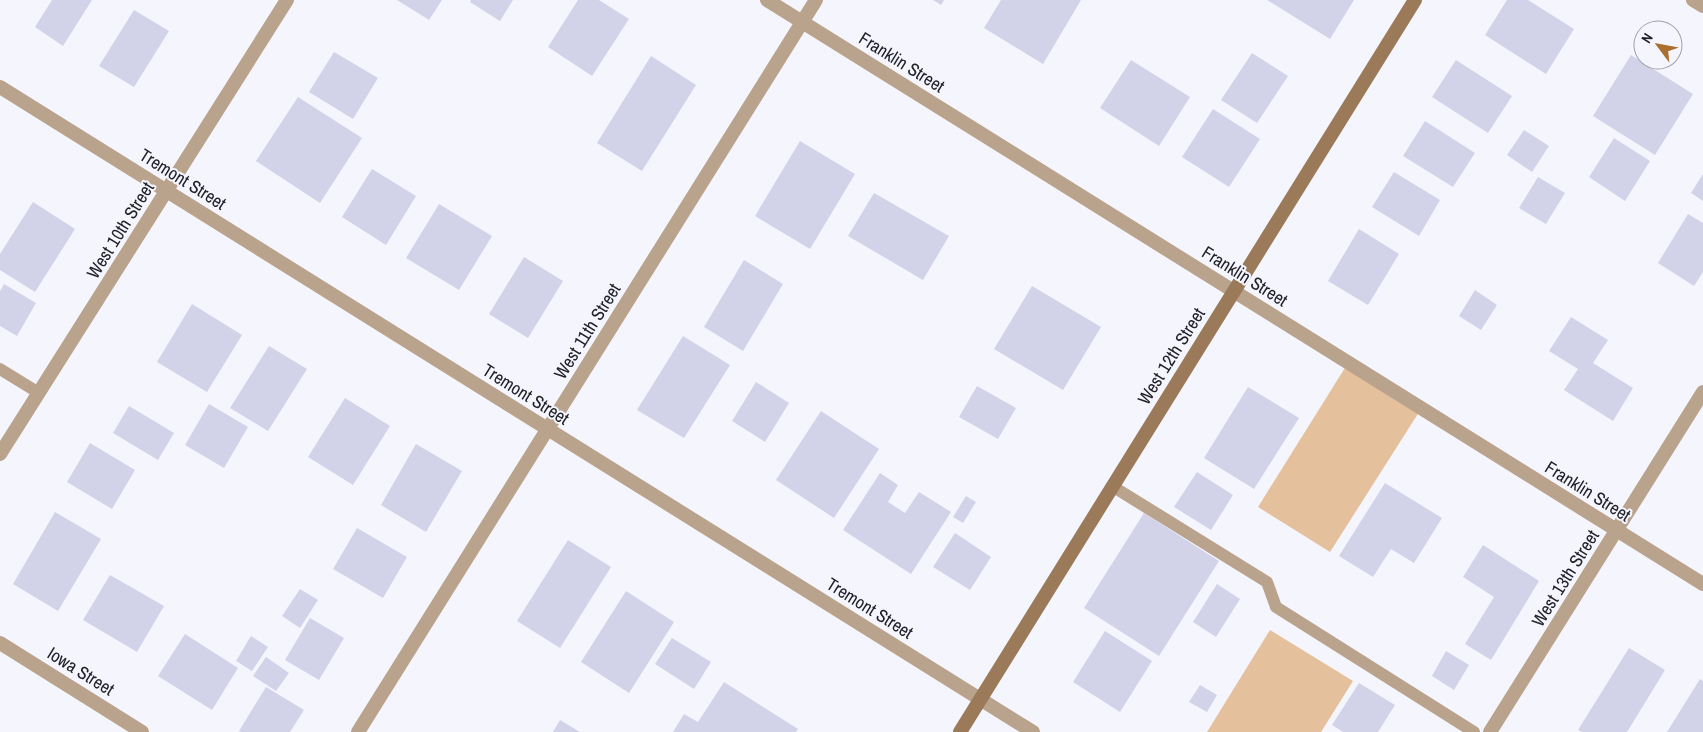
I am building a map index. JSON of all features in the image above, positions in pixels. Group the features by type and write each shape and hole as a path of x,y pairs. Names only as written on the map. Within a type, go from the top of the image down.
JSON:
{"main road":[{"name":"West 12th Street","path":"960,732 1416,0"}],"street":[{"name":"West 10th Street","path":"0,454 287,0"},
{"name":"Franklin Street","path":"767,0 1703,584"},
{"name":"West 11th Street","path":"358,732 816,0"},
{"path":"1693,0 1703,6"},
{"name":"Tremont Street","path":"0,87 1032,732"},
{"name":"West 13th Street","path":"1490,732 1703,392"},
{"name":"Iowa Street","path":"0,642 142,732"}],"lane":[{"path":"0,369 39,393"},
{"path":"1112,486 1267,582 1276,607 1474,732"}],"shaded area":[{"path":"1348,363 1421,409 1330,552 1258,507"},
{"path":"1270,630 1353,681 1321,732 1207,732"}],"building":[{"path":"52,0 92,0 63,46 35,27"},
{"path":"397,0 442,0 429,20"},
{"path":"471,0 513,0 500,21 470,2"},
{"path":"578,0 599,0 629,19 592,76 548,47"},
{"path":"933,0 944,0 941,5"},
{"path":"1001,0 1081,0 1043,64 984,28"},
{"path":"1267,0 1354,0 1330,39"},
{"path":"1507,0 1528,0 1574,29 1546,74 1485,35"},
{"path":"134,10 169,31 134,87 99,66"},
{"path":"334,52 378,78 353,119 309,92"},
{"path":"1252,53 1288,76 1257,123 1221,100"},
{"path":"1631,55 1633,56 1633,70 1655,70 1693,94 1655,155 1593,116"},
{"path":"651,56 696,85 642,171 597,143"},
{"path":"1131,60 1190,97 1159,146 1100,108"},
{"path":"1456,60 1512,96 1488,133 1432,97"},
{"path":"298,97 362,138 320,203 256,161"},
{"path":"1213,109 1260,139 1229,187 1182,157"},
{"path":"1425,121 1475,153 1453,187 1403,156"},
{"path":"1524,130 1549,146 1532,172 1507,155"},
{"path":"1614,138 1650,161 1625,201 1589,177"},
{"path":"800,141 855,174 810,249 755,216"},
{"path":"372,169 416,196 386,245 342,217"},
{"path":"1394,172 1440,200 1419,236 1372,207"},
{"path":"1703,174 1703,201 1691,193"},
{"path":"1538,177 1565,193 1546,224 1519,208"},
{"path":"874,193 949,236 923,280 848,236"},
{"path":"33,202 75,229 35,292 0,270 0,254"},
{"path":"439,204 492,236 459,290 406,258"},
{"path":"1688,214 1703,223 1703,272 1694,286 1658,263"},
{"path":"1359,229 1399,254 1368,305 1328,281"},
{"path":"524,257 563,281 528,338 489,314"},
{"path":"744,260 783,284 743,351 704,327"},
{"path":"4,284 36,303 17,336 0,326 0,291"},
{"path":"1032,286 1101,327 1063,390 994,349"},
{"path":"1475,290 1497,305 1481,330 1459,316"},
{"path":"192,304 242,335 207,392 157,362"},
{"path":"1571,317 1608,340 1593,363 1633,388 1613,421 1564,390 1578,369 1549,351"},
{"path":"683,336 730,365 684,438 637,410"},
{"path":"269,346 307,369 268,431 230,408"},
{"path":"756,382 789,403 765,442 732,421"},
{"path":"977,386 1016,408 998,439 959,417"},
{"path":"1248,387 1299,418 1254,489 1204,458"},
{"path":"345,398 390,426 353,485 308,457"},
{"path":"209,404 248,427 224,468 185,445"},
{"path":"129,406 174,433 158,460 113,433"},
{"path":"821,411 879,449 834,518 776,480"},
{"path":"90,443 135,470 112,509 67,482"},
{"path":"416,444 462,471 426,532 381,505"},
{"path":"1197,472 1233,495 1211,530 1174,507"},
{"path":"880,473 898,485 888,502 905,513 919,492 951,512 911,574 843,530"},
{"path":"1385,483 1442,518 1414,563 1391,549 1373,577 1339,556"},
{"path":"966,496 976,502 963,523 953,517"},
{"path":"55,512 101,539 58,611 13,584"},
{"path":"1144,513 1219,561 1159,656 1084,608"},
{"path":"357,528 407,557 383,598 333,569"},
{"path":"955,533 991,557 970,590 933,567"},
{"path":"568,540 611,567 560,648 517,621"},
{"path":"1483,545 1539,581 1491,660 1465,644 1494,597 1463,577"},
{"path":"110,575 164,606 137,652 83,620"},
{"path":"1217,584 1240,599 1216,637 1193,622"},
{"path":"300,589 318,600 300,628 282,616"},
{"path":"626,591 674,622 629,693 581,662"},
{"path":"310,618 344,638 319,680 285,660"},
{"path":"1105,631 1152,661 1120,712 1073,682"},
{"path":"185,634 238,668 212,710 158,676"},
{"path":"251,636 268,647 252,671 236,661"},
{"path":"672,638 711,662 694,689 655,664"},
{"path":"1629,648 1665,670 1627,732 1582,732 1578,730"},
{"path":"1446,651 1469,665 1454,690 1432,676"},
{"path":"266,657 289,673 276,691 253,676"},
{"path":"1700,679 1703,681 1703,732 1667,732"},
{"path":"724,682 798,729 796,732 673,732 684,714 698,722"},
{"path":"1359,683 1395,705 1378,732 1343,732 1332,725"},
{"path":"1200,685 1217,695 1207,712 1189,702"},
{"path":"266,687 304,710 290,732 239,731"},
{"path":"560,720 580,732 553,732"}]}
